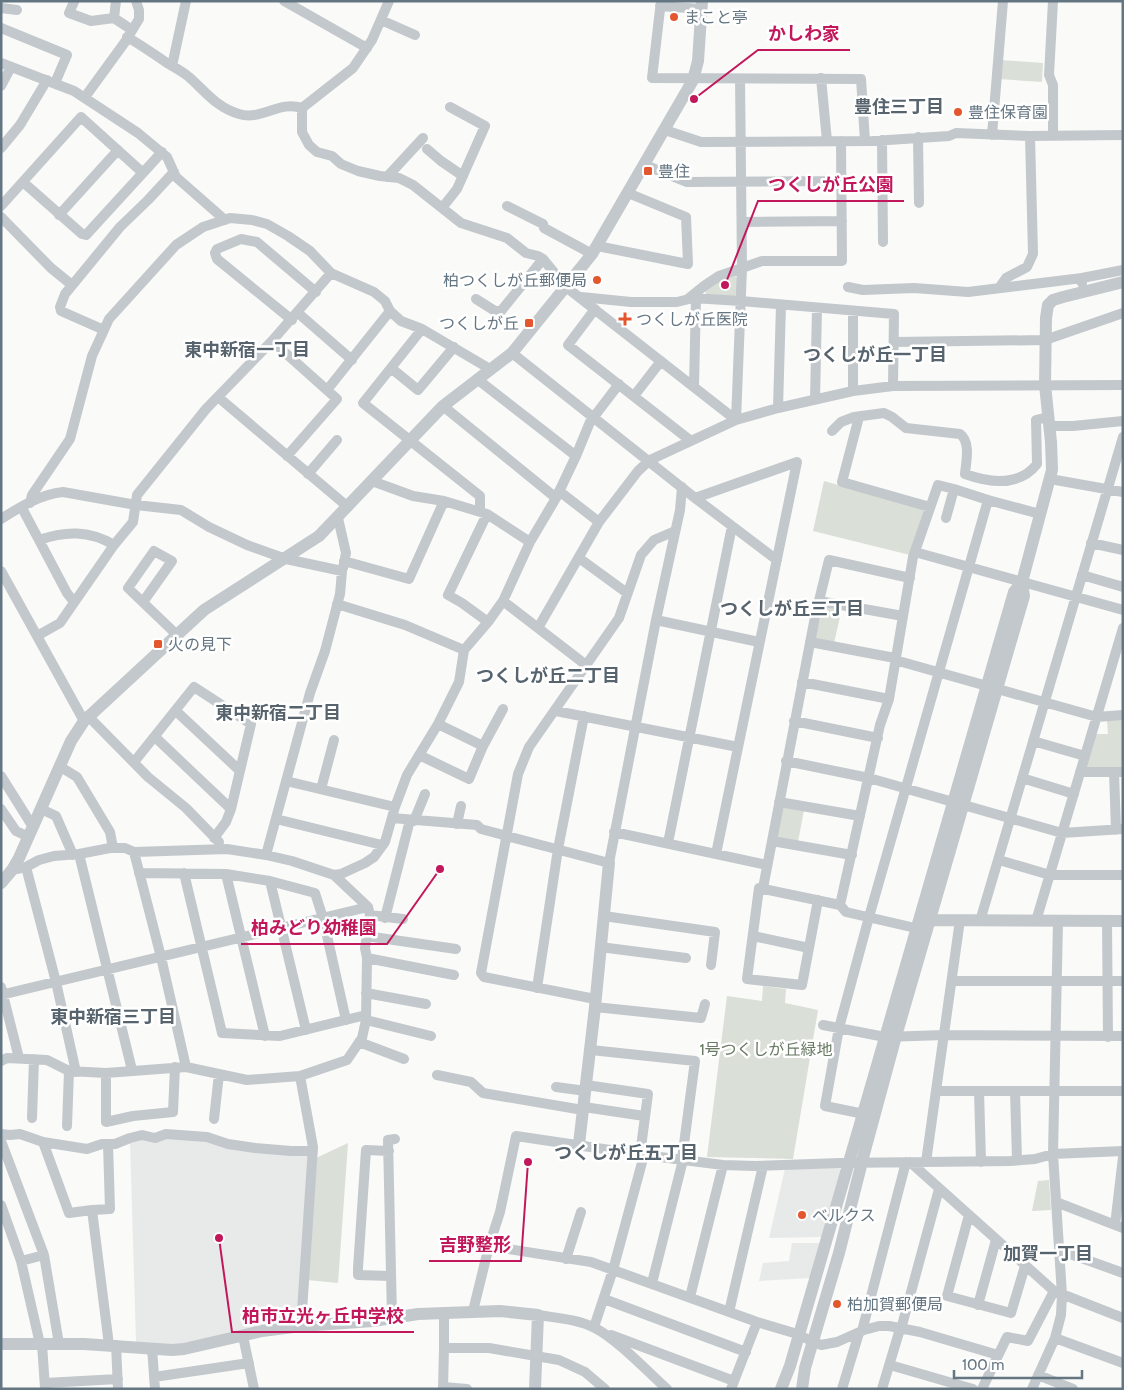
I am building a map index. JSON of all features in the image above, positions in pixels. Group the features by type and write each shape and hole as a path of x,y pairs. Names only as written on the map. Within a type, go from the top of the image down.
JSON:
{"street":[{"path":"114,18 116,1"},
{"path":"85,98 130,34 138,19 139,10 136,1"},
{"path":"172,66 186,1"},
{"path":"284,1 367,48"},
{"path":"302,108 354,68 367,48 389,1"},
{"path":"992,135 1002,1"},
{"path":"1053,1 1049,75 1053,85 1053,135"},
{"path":"74,2 69,13 91,21 114,18"},
{"path":"5,877 31,832 59,766 74,736 86,718 204,610 319,536 443,406 512,353 594,250 693,80 698,61 702,5 661,3 652,78 693,80 861,79 865,141"},
{"path":"1,8 17,10"},
{"path":"114,18 130,34 189,77 206,95 222,107 246,116 261,115 290,105 302,108"},
{"path":"381,20 415,35"},
{"path":"1,28 68,55 51,82 1,148"},
{"path":"1,86 6,64 74,91 138,133 162,152 167,157 176,177 224,220"},
{"path":"821,78 827,142"},
{"path":"736,420 742,268 740,79"},
{"path":"442,208 458,190 484,126 450,107"},
{"path":"302,108 302,132 309,145 317,152 332,156 341,164 358,171 399,178 413,185 461,222 507,238 526,253 543,259 566,286 736,420"},
{"path":"1,206 81,117 143,173"},
{"path":"665,130 701,142 841,142 948,136 956,133 1030,136 1123,134"},
{"path":"999,288 1006,278 1027,267 1033,254 1030,136"},
{"path":"918,137 919,202"},
{"path":"387,177 423,138"},
{"path":"882,140 883,242"},
{"path":"694,386 691,299 704,286 719,276 762,261 842,261 841,142"},
{"path":"427,149 463,176"},
{"path":"59,214 118,150"},
{"path":"23,182 82,234 86,235 162,152"},
{"path":"645,165 687,182 841,181"},
{"path":"104,330 62,311 60,307 62,301 72,285 120,227 174,172"},
{"path":"507,206 543,224 544,228 594,250 688,264 686,217 628,193"},
{"path":"1,217 51,268 72,285"},
{"path":"74,602 67,593 38,540 26,505 70,439 92,356 109,320 176,245 203,227 230,218 252,220 267,224 310,251 331,273 374,292 385,301 390,312 401,321 422,329 490,369"},
{"path":"742,222 842,221"},
{"path":"316,292 257,242 241,239 217,248 215,253 218,259 352,360"},
{"path":"476,299 495,311 500,311 543,259"},
{"path":"848,287 863,290 914,288 968,292 1045,281 1082,278 1123,270"},
{"path":"37,636 60,623 114,545 133,522 136,494 206,409 295,316 331,273"},
{"path":"1082,278 1083,291"},
{"path":"1045,281 1053,300"},
{"path":"780,1389 790,1366 816,1276 856,1162 993,688 1014,592 1022,582 1050,479 1052,455 1045,384 1046,311 1048,305 1053,300 1123,282"},
{"path":"580,297 631,302 677,302 691,299 741,301 894,314 893,386"},
{"path":"778,408 781,305"},
{"path":"814,400 817,308"},
{"path":"595,309 568,345 691,441"},
{"path":"853,311 853,391"},
{"path":"327,390 390,312"},
{"path":"894,342 1045,340 1123,313"},
{"path":"422,329 363,402 480,496 484,513 448,594 488,622"},
{"path":"272,341 337,399 287,456"},
{"path":"391,368 418,390 454,347"},
{"path":"512,353 650,460 695,498 777,560"},
{"path":"634,396 661,361"},
{"path":"477,379 576,456"},
{"path":"5,877 46,858 113,848 125,848 134,852 227,849 292,861 334,875 341,874 365,863 374,856 382,845 407,775 438,724 459,682 464,650 503,601 530,542 557,495 576,456 590,422 619,384"},
{"path":"538,628 599,522 638,471 650,460 736,420 778,408 853,391 893,386 1123,385"},
{"path":"218,397 348,507"},
{"path":"443,406 557,495 599,522"},
{"path":"832,431 841,422 854,417 884,413 906,428 960,434 964,437 967,450 965,474 984,480 997,481 1026,476 1038,464 1036,420 1074,426 1123,421"},
{"path":"859,417 842,482 930,507"},
{"path":"308,474 337,440"},
{"path":"980,921 1122,442"},
{"path":"695,498 797,462 716,854"},
{"path":"1050,479 1123,492"},
{"path":"372,481 413,496 444,500 484,513 530,542"},
{"path":"840,905 888,699 915,552 938,485 1040,514"},
{"path":"579,1144 591,1050 609,863 656,620 680,510 682,487"},
{"path":"946,518 954,489"},
{"path":"1,519 52,493 63,492 136,505 181,510 209,527 247,545 286,559 343,566 409,579 444,500"},
{"path":"864,1114 825,1106 839,1028 988,500"},
{"path":"266,855 310,692 338,604 346,553 338,518"},
{"path":"668,844 688,737 732,526"},
{"path":"675,531 654,540 641,555 619,618 556,711 529,747 518,774 481,973 484,977 595,1003 701,1018 705,1004"},
{"path":"38,540 64,533 83,533 96,536 114,545"},
{"path":"1091,544 1123,550"},
{"path":"143,602 172,561 154,551 128,588 176,634"},
{"path":"915,552 1123,610"},
{"path":"579,558 627,593"},
{"path":"818,900 802,986 747,980 759,888 762,888 767,866 810,642 829,560 910,578"},
{"path":"1,571 86,718 148,777 186,808 227,849"},
{"path":"1082,575 1123,587"},
{"path":"820,600 903,616"},
{"path":"503,601 586,665"},
{"path":"338,604 405,625 464,650"},
{"path":"656,620 759,642"},
{"path":"1036,921 1123,628"},
{"path":"810,642 895,659 1097,717 1123,715"},
{"path":"802,682 888,699"},
{"path":"134,762 194,687 251,724 231,809 226,822 214,838"},
{"path":"419,755 469,779 483,746 503,709"},
{"path":"176,711 239,770"},
{"path":"556,711 738,747"},
{"path":"537,988 558,849 584,716"},
{"path":"794,721 878,738"},
{"path":"438,724 483,746"},
{"path":"155,737 231,809"},
{"path":"321,789 334,740"},
{"path":"1033,741 1085,756"},
{"path":"786,761 869,778 1062,833 1119,830 1118,772 1080,772"},
{"path":"59,766 77,777 110,832 113,848"},
{"path":"1,776 31,832"},
{"path":"1022,778 1074,794"},
{"path":"286,781 395,807"},
{"path":"386,918 412,821 425,794"},
{"path":"779,802 860,816"},
{"path":"457,824 462,806"},
{"path":"1,809 16,831 31,832"},
{"path":"41,809 56,816 76,854 132,1070"},
{"path":"392,818 477,825 481,829 609,863"},
{"path":"276,819 382,845"},
{"path":"614,832 767,866"},
{"path":"772,841 852,855"},
{"path":"106,1073 106,1122 133,1116 173,1112 180,1067 161,957 134,852"},
{"path":"999,860 1050,875 1123,875"},
{"path":"26,867 56,982 73,1071 67,1126"},
{"path":"139,873 226,874 270,881 315,893 323,918 346,1020"},
{"path":"184,873 222,1033 280,1036 346,1020 366,1018 431,1036"},
{"path":"226,874 265,1036"},
{"path":"334,875 369,911 386,918 403,919"},
{"path":"270,881 306,1030"},
{"path":"762,888 840,905 846,912 924,925 960,920 1123,921"},
{"path":"19,1058 2,993 56,982 323,918 369,911"},
{"path":"1,1062 7,1058 47,1060 73,1071 106,1073 180,1067 247,1080 300,1076 347,1060 362,1038 366,1018 367,958 365,948 369,911"},
{"path":"604,916 715,932 710,965"},
{"path":"926,1162 960,920"},
{"path":"1032,1389 1055,1338 1060,1315 1054,1154 1058,921"},
{"path":"1107,921 1108,1037"},
{"path":"366,936 456,949"},
{"path":"753,936 809,948"},
{"path":"600,947 686,958"},
{"path":"367,958 454,975"},
{"path":"952,981 1123,981"},
{"path":"366,993 426,1004"},
{"path":"822,1025 891,1036 1123,1036"},
{"path":"802,1389 805,1368 831,1279 856,1162 864,1114 891,1036"},
{"path":"359,1042 404,1059"},
{"path":"591,1050 695,1061 683,1160 652,1283"},
{"path":"32,1118 34,1059"},
{"path":"214,1119 219,1074"},
{"path":"437,1075 471,1082 482,1093 584,1109 644,1116"},
{"path":"300,1076 313,1151 301,1326"},
{"path":"556,1088 586,1088 648,1094 644,1116 642,1155 604,1299 598,1330"},
{"path":"937,1091 1123,1091"},
{"path":"979,1091 981,1162"},
{"path":"1015,1091 1017,1160"},
{"path":"1,1134 20,1134 42,1142 87,1149 115,1144 142,1135 155,1138 166,1134 207,1137 228,1144 255,1148 313,1151"},
{"path":"473,1311 489,1246 500,1212 516,1136 723,1165 981,1162 1035,1159 1054,1154 1123,1152"},
{"path":"392,1317 388,1140 395,1139"},
{"path":"1,1141 44,1255 59,1344"},
{"path":"42,1142 69,1213 110,1209 108,1144"},
{"path":"388,1151 366,1150 358,1275 390,1276"},
{"path":"1056,1202 1119,1226 1123,1157"},
{"path":"908,1162 1058,1293 1123,1318"},
{"path":"842,1389 908,1162"},
{"path":"690,1297 723,1165"},
{"path":"729,1312 763,1166"},
{"path":"882,1389 901,1329 939,1189"},
{"path":"1,1205 21,1261 41,1344 45,1386 118,1384 92,1210"},
{"path":"566,1258 581,1212"},
{"path":"969,1215 947,1296 1011,1313 1025,1266"},
{"path":"978,1305 996,1240"},
{"path":"489,1246 591,1262 757,1322 799,1335 821,1345 838,1342 879,1326 889,1326 920,1332 998,1355"},
{"path":"1059,1250 1123,1273"},
{"path":"21,1261 44,1255"},
{"path":"816,1276 831,1279"},
{"path":"982,1389 1007,1337 1028,1341 1058,1293"},
{"path":"604,1299 746,1352"},
{"path":"1,1344 113,1345 184,1350 262,1331 301,1326 364,1322 444,1312 500,1311 561,1318 598,1330 732,1385 757,1322"},
{"path":"444,1312 443,1388 467,1389"},
{"path":"535,1389 538,1315"},
{"path":"598,1330 667,1389"},
{"path":"243,1336 254,1389"},
{"path":"1055,1338 1123,1363"},
{"path":"152,1348 155,1389"},
{"path":"444,1348 489,1348 558,1360 585,1372 605,1389"},
{"path":"154,1377 249,1363"},
{"path":"890,1365 973,1389"},
{"path":"1038,1375 1073,1389"}],"shaded area":[{"path":"167,1137 208,1140 309,1156 298,1313 288,1323 179,1345 136,1342 130,1140"},
{"path":"838,1167 842,1170 823,1237 769,1238 785,1169"},
{"path":"792,1243 821,1243 811,1278 759,1281 763,1263 789,1261"}],"green space":[{"path":"1000,60 1043,63 1042,82 999,79"},
{"path":"734,275 737,278 737,294 734,297 706,294 705,290 721,280"},
{"path":"824,481 923,509 925,513 910,555 813,531"},
{"path":"826,605 842,608 834,643 817,639 815,636 823,608"},
{"path":"1123,718 1123,769 1087,769 1085,767 1095,734 1108,734 1107,720"},
{"path":"786,806 804,810 798,842 779,839 777,835 782,808"},
{"name":"1号つくしが丘緑地","path":"763,986 786,989 785,1003 818,1010 793,1159 707,1157 727,996 762,1001"},
{"path":"348,1143 338,1283 307,1280 316,1158"},
{"path":"1049,1180 1051,1210 1032,1211 1038,1181"}],"place":[{"name":"まこと亭","path":"674,17"},
{"name":"かしわ家","path":"694,99"},
{"name":"豊住保育園","path":"958,112"},
{"name":"豊住","path":"648,171"},
{"name":"柏つくしが丘郵便局","path":"597,280"},
{"name":"つくしが丘公園","path":"725,285"},
{"name":"つくしが丘医院","path":"625,319"},
{"name":"つくしが丘","path":"529,323"},
{"name":"火の見下","path":"158,644"},
{"name":"柏みどり幼稚園","path":"440,869"},
{"name":"吉野整形","path":"528,1162"},
{"name":"ベルクス","path":"802,1215"},
{"name":"柏市立光ヶ丘中学校","path":"219,1238"},
{"name":"柏加賀郵便局","path":"837,1304"}],"district":[{"name":"豊住三丁目","path":"899,107"},
{"name":"東中新宿一丁目","path":"247,350"},
{"name":"つくしが丘一丁目","path":"875,355"},
{"name":"つくしが丘三丁目","path":"792,609"},
{"name":"つくしが丘二丁目","path":"548,676"},
{"name":"東中新宿二丁目","path":"278,713"},
{"name":"東中新宿三丁目","path":"113,1017"},
{"name":"つくしが丘五丁目","path":"626,1153"},
{"name":"加賀一丁目","path":"1048,1254"}]}
